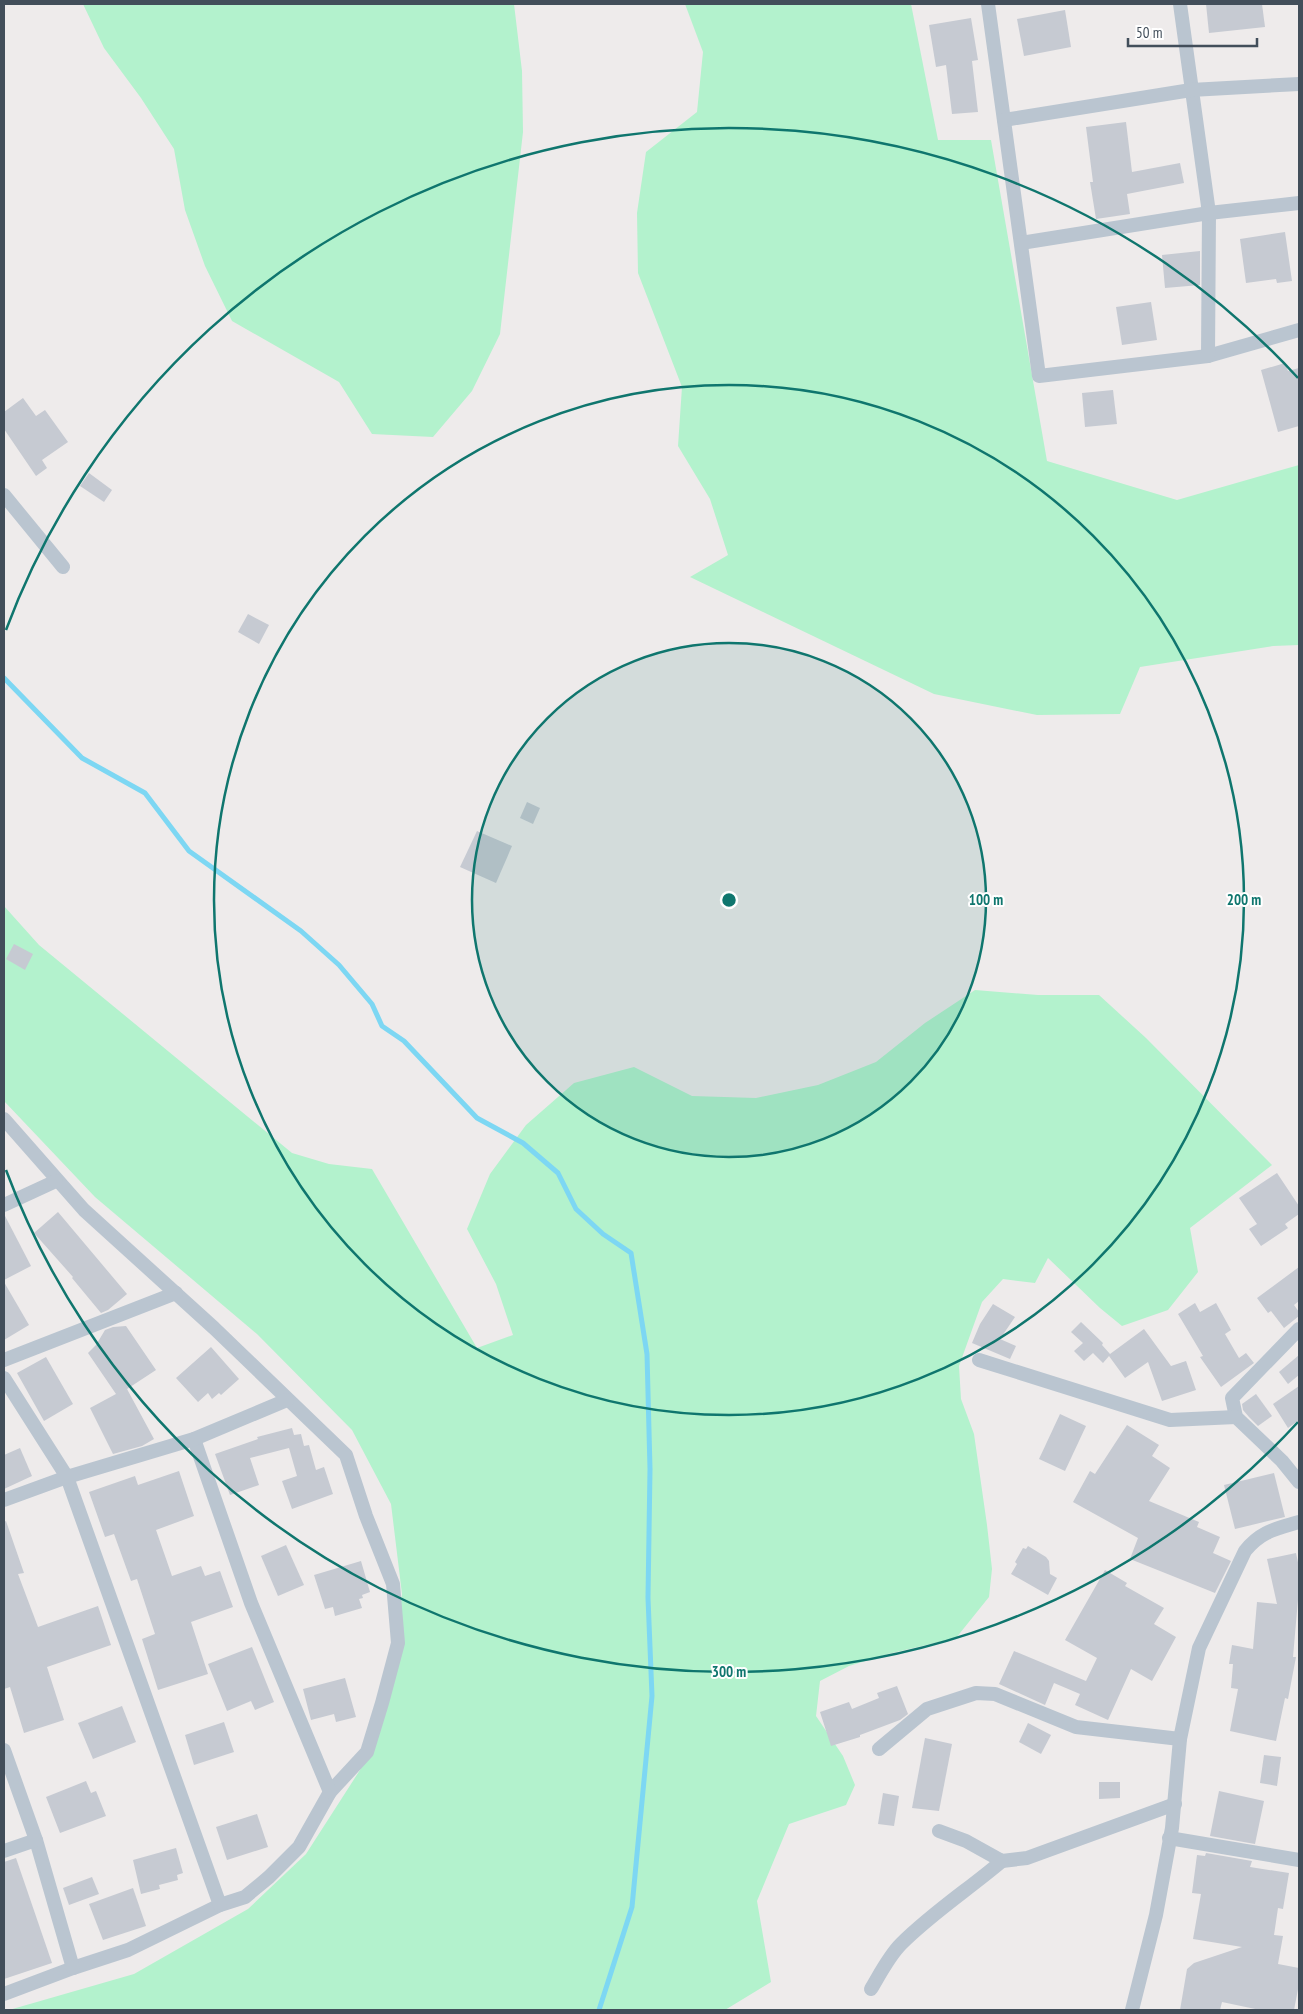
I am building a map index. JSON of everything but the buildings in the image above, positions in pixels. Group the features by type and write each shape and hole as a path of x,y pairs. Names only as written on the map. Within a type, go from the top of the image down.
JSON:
{"street":[{"path":"988,4 1039,376 1208,356 1299,330"},
{"path":"1180,4 1209,213 1208,356"},
{"path":"1004,120 1192,90 1299,84"},
{"path":"1021,243 1209,213 1299,203"},
{"path":"4,495 63,567"},
{"path":"4,1119 56,1181 84,1210 130,1254 176,1293 346,1455 366,1516 393,1584 398,1643 367,1752 330,1792 298,1847 281,1865 245,1897 220,1905 128,1950 4,1994"},
{"path":"4,1205 56,1181"},
{"path":"4,1360 176,1293"},
{"path":"1299,1329 1232,1398 1236,1417 1282,1460 1299,1482"},
{"path":"979,1360 1170,1420 1236,1417"},
{"path":"4,1378 67,1477 220,1905"},
{"path":"4,1500 67,1477 194,1439 287,1400"},
{"path":"194,1439 251,1603 330,1792"},
{"path":"1132,2010 1156,1915 1175,1804 1180,1738 1199,1648 1245,1551 1261,1534 1299,1522"},
{"path":"879,1749 927,1709 976,1693 995,1694 1076,1727 1180,1738"},
{"path":"4,1750 36,1840 73,1968"},
{"path":"871,1989 899,1946 937,1910 974,1885 1002,1861 1027,1858 1175,1804"},
{"path":"939,1831 966,1841 1002,1861"},
{"path":"1170,1838 1299,1860"},
{"path":"4,1851 36,1840"}],"green space":[{"path":"83,4 514,4 522,71 523,132 500,334 472,391 433,437 372,434 339,382 232,321 205,266 185,210 174,149 141,98 104,48"},
{"path":"685,4 911,4 938,140 991,140 1047,461 1177,500 1299,465 1299,645 1273,646 1140,667 1120,714 1037,715 934,694 690,577 728,555 710,499 678,446 682,387 638,273 637,213 646,152 697,112 703,52"},
{"path":"4,906 39,945 292,1153 329,1164 372,1169 477,1348 513,1335 496,1284 467,1229 490,1174 526,1125 574,1083 634,1067 692,1096 756,1098 818,1085 876,1062 925,1023 975,990 1038,995 1099,995 1146,1038 1272,1165 1190,1228 1198,1272 1168,1310 1122,1326 1100,1308 1048,1258 1035,1283 1003,1279 982,1302 959,1366 961,1399 974,1434 987,1525 992,1569 989,1597 956,1638 888,1654 849,1666 820,1681 816,1716 843,1756 855,1785 846,1805 789,1824 757,1901 771,1982 725,2010 9,2010 134,1974 248,1909 306,1854 360,1770 389,1691 402,1594 391,1504 352,1430 257,1334 95,1197 4,1101"}],"waterway":[{"path":"4,678 82,758 145,793 189,851 301,931 339,965 372,1004 382,1026 404,1041 477,1118 523,1143 558,1173 576,1209 603,1234 631,1253 647,1354 650,1469 648,1598 652,1696 632,1907 599,2010"}]}
